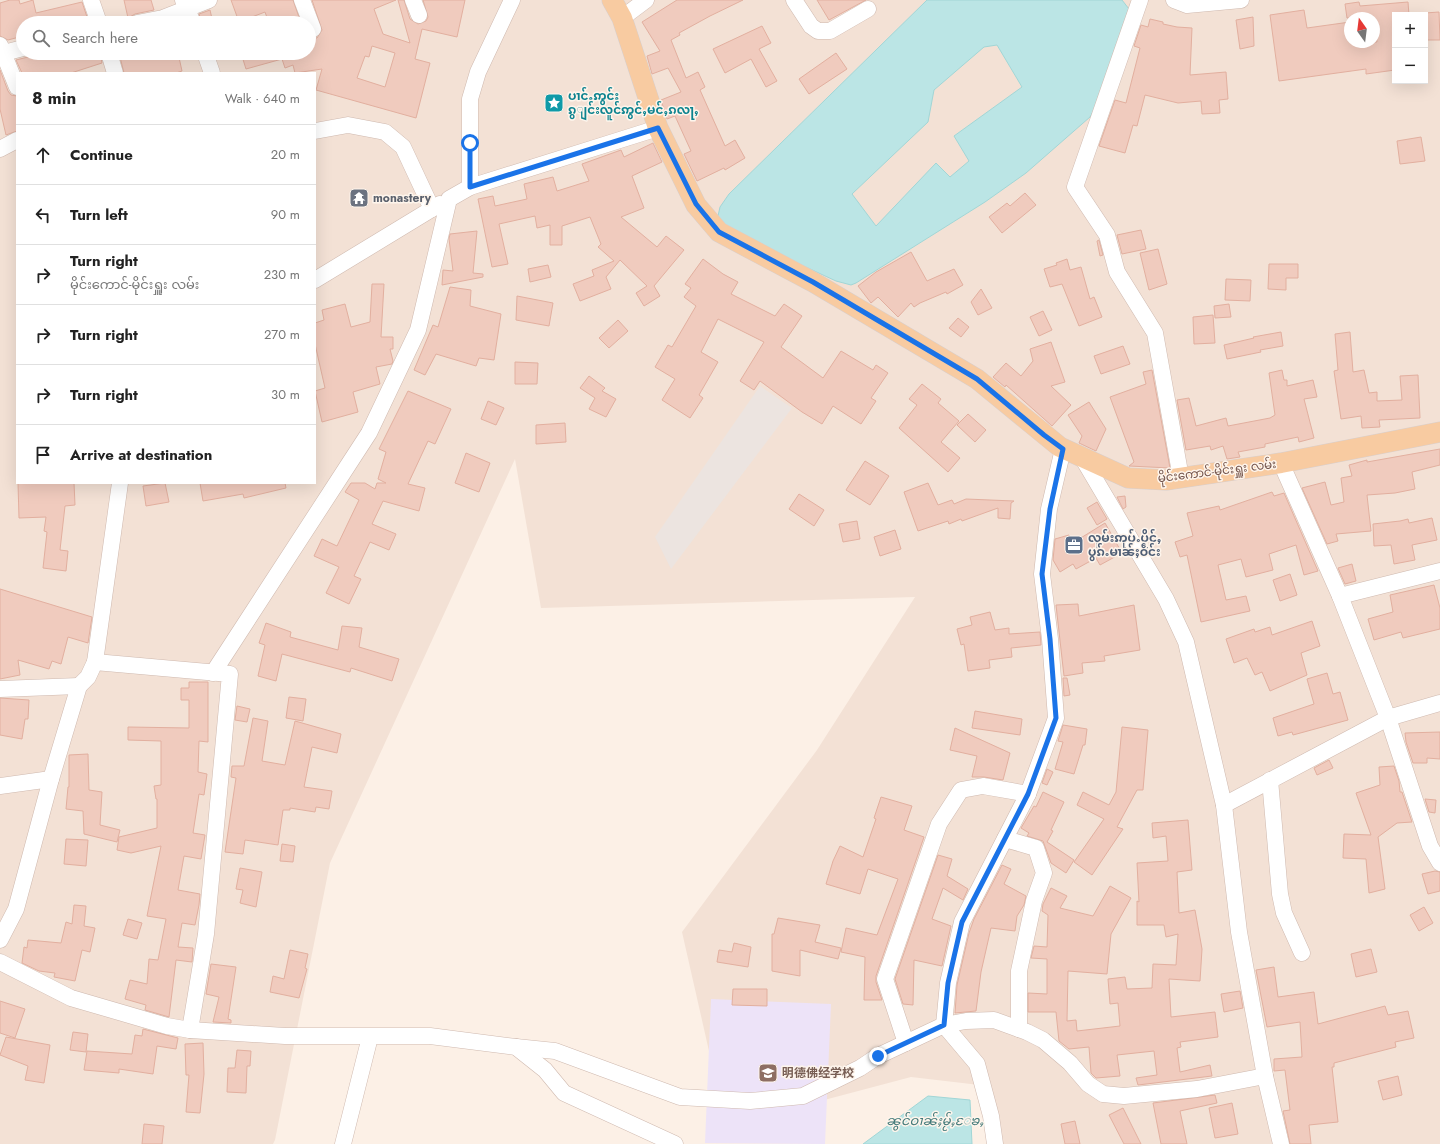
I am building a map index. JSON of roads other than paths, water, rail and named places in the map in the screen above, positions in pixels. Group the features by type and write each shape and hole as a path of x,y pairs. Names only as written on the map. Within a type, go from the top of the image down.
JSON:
{"main road":[{"name":"မိုင်းကောင်-မိုင်းရှူး လမ်း","path":"612,0 622,18 658,128 696,204 719,232 813,282 977,379 1063,449 1128,478 1166,480 1281,463 1440,432"}],"street":[{"path":"91,0 97,16"},
{"path":"166,16 185,4 209,0"},
{"path":"302,0 308,16"},
{"path":"470,187 470,99 478,72 512,0"},
{"path":"622,18 646,0"},
{"path":"794,0 811,26 818,31 830,31 868,9"},
{"path":"1140,0 1075,188 1108,235 1117,272 1155,333 1181,478"},
{"path":"1174,0 1187,5 1241,0"},
{"path":"185,4 190,16"},
{"path":"16,49 1,51 16,86"},
{"path":"111,60 116,72"},
{"path":"207,60 212,72"},
{"path":"316,131 348,125 385,132 403,147 432,209"},
{"path":"316,279 470,187 658,128"},
{"path":"0,149 16,141"},
{"path":"213,674 369,433 418,330 449,199"},
{"path":"995,1144 991,1116 977,1064 944,1025 948,983 962,922 1028,794 1056,718 1050,639 1042,574 1050,509 1063,449"},
{"path":"1083,459 1166,599 1186,642 1224,805 1239,932 1265,1076 1281,1144"},
{"path":"1281,463 1340,596 1388,718 1430,846 1440,863"},
{"path":"0,940 16,909 51,779 79,686 88,677 95,662 120,484"},
{"path":"1340,596 1440,571"},
{"path":"95,662 213,674 230,674 206,934 190,1030"},
{"path":"0,689 79,686"},
{"path":"1224,805 1388,718 1440,704"},
{"path":"0,786 51,779"},
{"path":"1270,780 1280,894 1284,913 1302,953"},
{"path":"906,1043 885,978 939,824 961,790 983,786 1028,794"},
{"path":"1005,839 1036,848 1044,873 1034,901 1019,971 1019,1029"},
{"path":"0,962 71,998 167,1026 190,1030 285,1036 430,1036 554,1051 680,1097 750,1101 803,1096 860,1068 878,1056 944,1025 966,1021 994,1020 1043,1040 1070,1063 1088,1084 1103,1094 1124,1096 1197,1089 1265,1076"},
{"path":"342,1144 370,1037"},
{"path":"516,1047 545,1070 564,1093 676,1144"}],"water":[{"path":"927,0 1122,0 1129,9 1102,97 1090,117 1026,173 985,202 856,283 851,285 836,281 730,232 718,216 720,207 729,194","holes":["997,45 1022,87 954,136 969,161 950,177 936,163 876,226 852,194 928,122 934,90 984,47"]},
{"name":"ၼွင်ဝၢၼ်ႈမႂ်ႇႄၶႇ","path":"928,1096 970,1100 972,1144 863,1144"}],"place":[{"name":"ပၢင်ႇဢွင်ႈ ၵွျင်းလူင်ဢွင်ႇမင်ႇၵလႃႇ","path":"554,103"},
{"name":"monastery","path":"359,198"},
{"name":"လုမ်းဢုပ်ႉပိူင်ႇ ပွၵ်ႉမၢၼ်ႈဝဵင်း","path":"1074,545"},
{"name":"明德佛经学校","path":"768,1073"}]}
